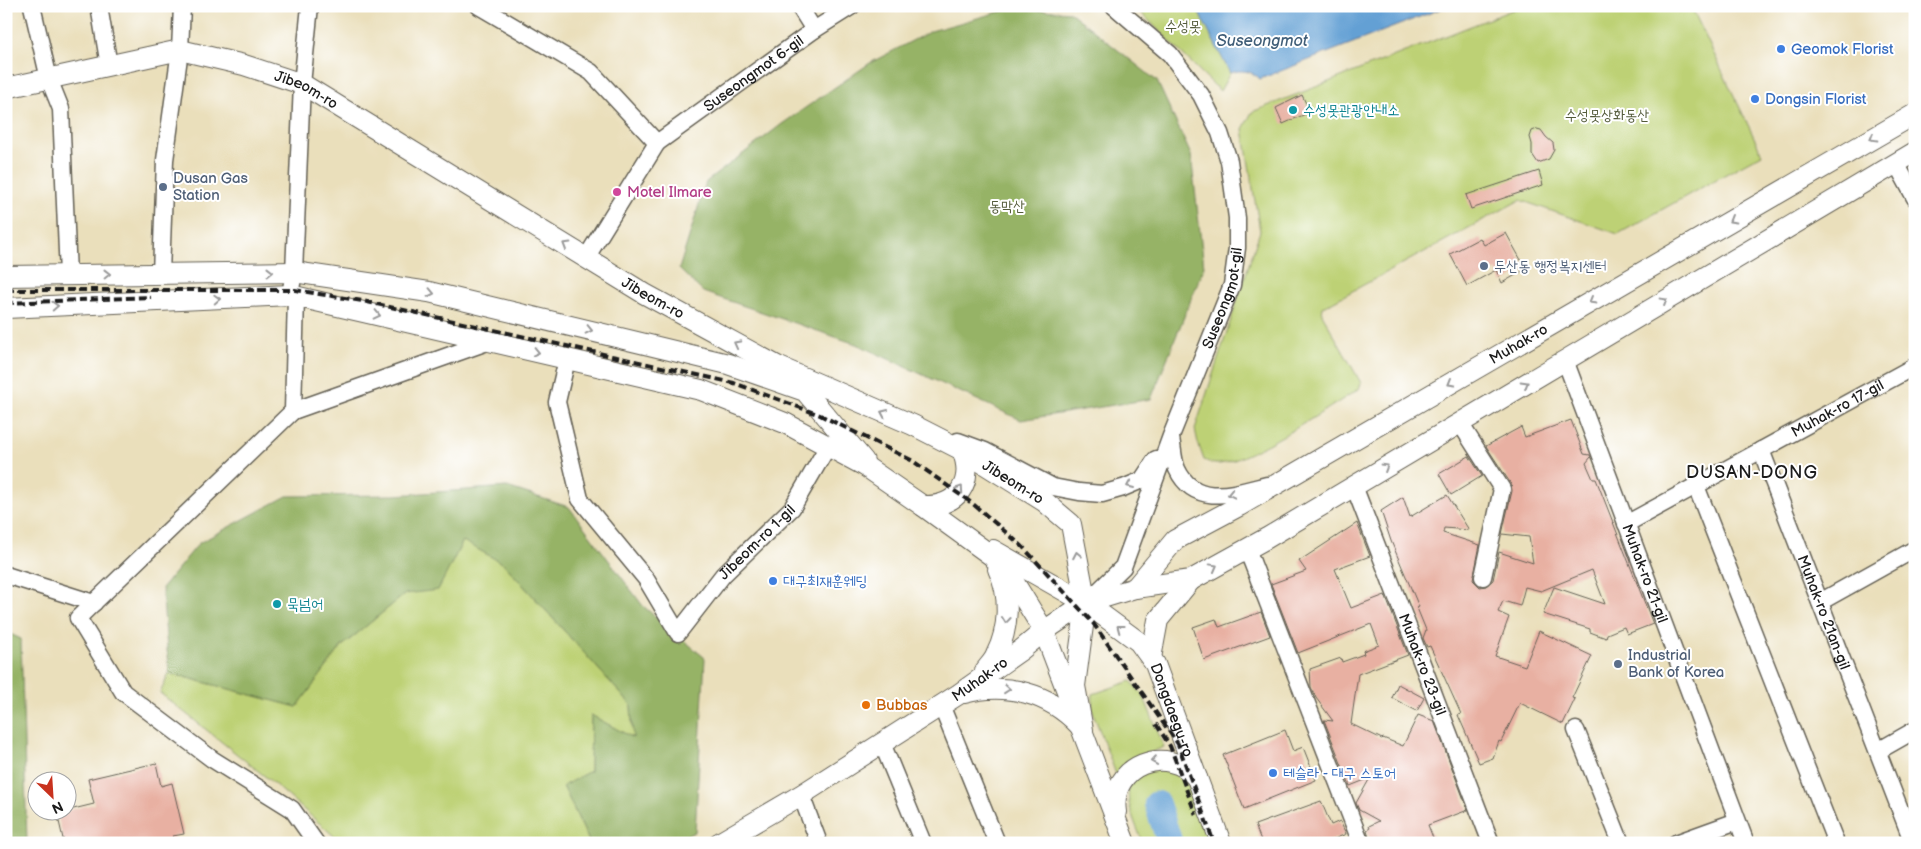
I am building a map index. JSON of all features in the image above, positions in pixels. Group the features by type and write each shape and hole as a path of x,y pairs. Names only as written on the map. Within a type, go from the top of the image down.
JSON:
{"main road":[{"name":"Jibeom-ro","path":"6,88 180,50 244,65 302,84 645,294 777,366 913,425 962,450 1045,502 1071,524 1086,603 1075,686 1084,730"},
{"name":"Muhak-ro","path":"1135,588 1175,540 1279,483 1915,114"},
{"name":"Muhak-ro","path":"720,843 801,795 959,694 1021,650 1044,631 1086,603 1135,588 1191,580 1354,486 1915,152"},
{"path":"6,276 294,272 429,292 728,364 805,391 873,471"},
{"path":"6,308 293,296 701,390 785,423 873,471 992,556 1012,579 1044,631 1084,730 1125,843"},
{"path":"923,506 934,506 944,503 954,498 961,490 967,470 962,450"},
{"path":"948,524 1086,603"},
{"path":"979,680 996,655 1006,626 1005,590 992,556"},
{"path":"1150,658 1158,620 1191,580"},
{"name":"Dongdaegu-ro","path":"1086,603 1138,642 1155,664 1221,843"},
{"path":"959,694 977,689 995,688 1014,689 1032,694 1060,708 1084,730"},
{"path":"1118,821 1116,800 1119,788 1130,772 1140,765 1158,760 1171,761 1188,769 1197,778"}],"street":[{"path":"32,6 49,79 61,109 68,275"},
{"path":"99,6 109,66"},
{"path":"161,274 165,160 180,50 182,6"},
{"path":"293,411 294,272 302,84 310,6"},
{"path":"480,6 590,72 657,143"},
{"path":"799,6 814,30"},
{"name":"Suseongmot 6-gil","path":"586,258 657,143 814,30 852,6"},
{"name":"Suseongmot-gil","path":"1086,603 1122,567 1171,436 1232,285 1237,248 1237,218 1229,161 1220,133 1201,95 1170,54 1114,6"},
{"path":"1896,163 1915,198"},
{"path":"316,843 292,809 212,759 123,692 78,618 293,411 490,341"},
{"name":"Jibeom-ro 1-gil","path":"567,359 557,402 580,498 646,579 678,633 723,575 792,508 828,446"},
{"name":"Muhak-ro 21-gil","path":"1564,360 1746,843"},
{"name":"Muhak-ro 17-gil","path":"1761,450 1915,366"},
{"path":"1460,423 1502,489 1484,577"},
{"path":"913,425 985,450 1053,487 1102,494 1142,480 1171,436"},
{"path":"1171,436 1177,469 1189,485 1204,494 1223,496 1279,483"},
{"path":"1626,524 1761,450"},
{"name":"Muhak-ro 21an-gil","path":"1761,450 1913,843"},
{"name":"Muhak-ro 23-gil","path":"1354,486 1490,843"},
{"path":"1696,486 1836,843"},
{"path":"1247,549 1361,843"},
{"path":"1820,602 1915,549"},
{"path":"6,575 94,603"},
{"path":"941,705 997,843"},
{"path":"1576,730 1622,843"},
{"path":"1878,751 1915,730"},
{"path":"882,743 923,843"},
{"path":"801,795 819,843"},
{"path":"1676,843 1737,821"}],"green space":[{"name":"수성못","path":"1134,6 1193,6 1200,15 1230,73 1220,91"},
{"name":"수성못상화동산","path":"1522,6 1691,6 1762,154 1618,234 1520,200 1323,307 1322,314 1361,383 1359,389 1287,434 1244,456 1227,463 1215,464 1204,460 1195,429 1260,231 1243,129 1252,112"},
{"name":"동막산","path":"1013,8 1070,12 1157,81 1191,155 1204,267 1151,399 1021,420 856,344 703,292 679,269 706,182 782,124 870,63 931,31"},
{"path":"507,487 569,507 643,606 705,658 695,832 669,843 590,843 563,786 590,771 591,715 633,738 631,705 504,564 463,541 438,590 405,594 342,646 297,707 169,673 162,588 199,543 287,496 395,495"},
{"path":"463,540 504,564 631,705 633,738 591,715 590,771 563,786 590,843 342,843 272,782 160,693 169,673 297,707 342,646 405,594 438,589"},
{"path":"6,632 21,639 27,843 6,843"},
{"path":"1131,681 1143,695 1164,747 1128,762 1117,777 1092,710 1093,694"},
{"path":"1161,766 1181,774 1188,784 1210,843 1143,843 1132,816 1128,796 1129,787 1133,779 1141,773"}],"water":[{"name":"Suseongmot","path":"1193,6 1448,6 1260,79 1254,74 1246,72 1230,73 1200,15"}],"building":[{"name":"수성못관광안내소","path":"1302,95 1310,112 1283,124 1276,108"},
{"path":"1541,130 1553,143 1554,150 1549,159 1538,163 1532,154 1530,137 1532,131"},
{"path":"1539,171 1543,185 1471,209 1466,195"},
{"path":"1506,233 1526,269 1502,283 1496,270 1467,286 1450,254 1480,238 1484,245"},
{"path":"1571,420 1584,454 1591,457 1586,463 1593,479 1596,479 1653,624 1627,634 1624,627 1607,634 1606,638 1590,632 1590,629 1543,614 1554,587 1605,604 1592,570 1541,591 1525,587 1520,606 1503,601 1498,612 1509,617 1495,656 1525,666 1539,631 1592,656 1572,698 1575,699 1563,724 1520,703 1501,742 1499,741 1493,758 1479,763 1458,715 1461,714 1430,646 1427,647 1423,638 1426,630 1417,608 1419,607 1391,541 1381,511 1403,497 1410,517 1447,495 1469,530 1444,528 1443,533 1480,545 1473,580 1480,587 1486,586 1493,580 1499,552 1533,563 1529,537 1502,534 1512,491 1511,484 1486,446 1521,427 1525,437"},
{"path":"1469,456 1482,476 1451,495 1439,474"},
{"path":"1357,523 1370,556 1335,569 1351,608 1385,595 1408,655 1358,674 1351,724 1382,739 1403,746 1418,715 1434,721 1468,810 1428,825 1435,843 1371,843 1367,830 1370,828 1369,826 1379,821 1359,810 1356,803 1370,778 1350,786 1324,720 1333,721 1316,698 1311,687 1310,669 1341,658 1342,662 1364,654 1363,651 1379,645 1371,624 1298,653 1271,584 1306,571 1299,561"},
{"path":"1261,612 1270,636 1204,660 1193,627 1216,619 1219,627"},
{"path":"1398,684 1424,698 1417,711 1392,698"},
{"path":"1285,730 1293,751 1303,747 1316,780 1244,809 1223,755"},
{"path":"156,763 161,786 172,783 184,834 173,836 175,843 64,843 59,822 78,822 78,808 94,804 88,779"},
{"path":"1321,801 1331,825 1340,821 1346,834 1325,843 1262,843 1255,825"}],"waterway":[{"path":"1157,804 1170,843"}],"railway":[{"path":"6,290 295,290 363,301 734,383 820,415 913,461 973,504 1022,546 1093,623 1178,744 1214,843"},
{"path":"6,303 151,297"},
{"path":"1156,724 1170,746 1196,815"}],"place":[{"name":"Geomok Florist","path":"1781,49"},
{"name":"Dongsin Florist","path":"1755,99"},
{"name":"수성못관광안내소","path":"1293,110"},
{"name":"Dusan Gas Station","path":"163,187"},
{"name":"Motel Ilmare","path":"617,192"},
{"name":"두산동 행정복지센터","path":"1484,266"},
{"name":"대구최재훈웨딩","path":"773,581"},
{"name":"묵넘어","path":"277,604"},
{"name":"Industrial Bank of Korea","path":"1618,664"},
{"name":"Bubbas","path":"866,705"},
{"name":"테슬라 - 대구 스토어","path":"1273,773"}],"district":[{"name":"DUSAN-DONG","path":"1752,472"}]}
